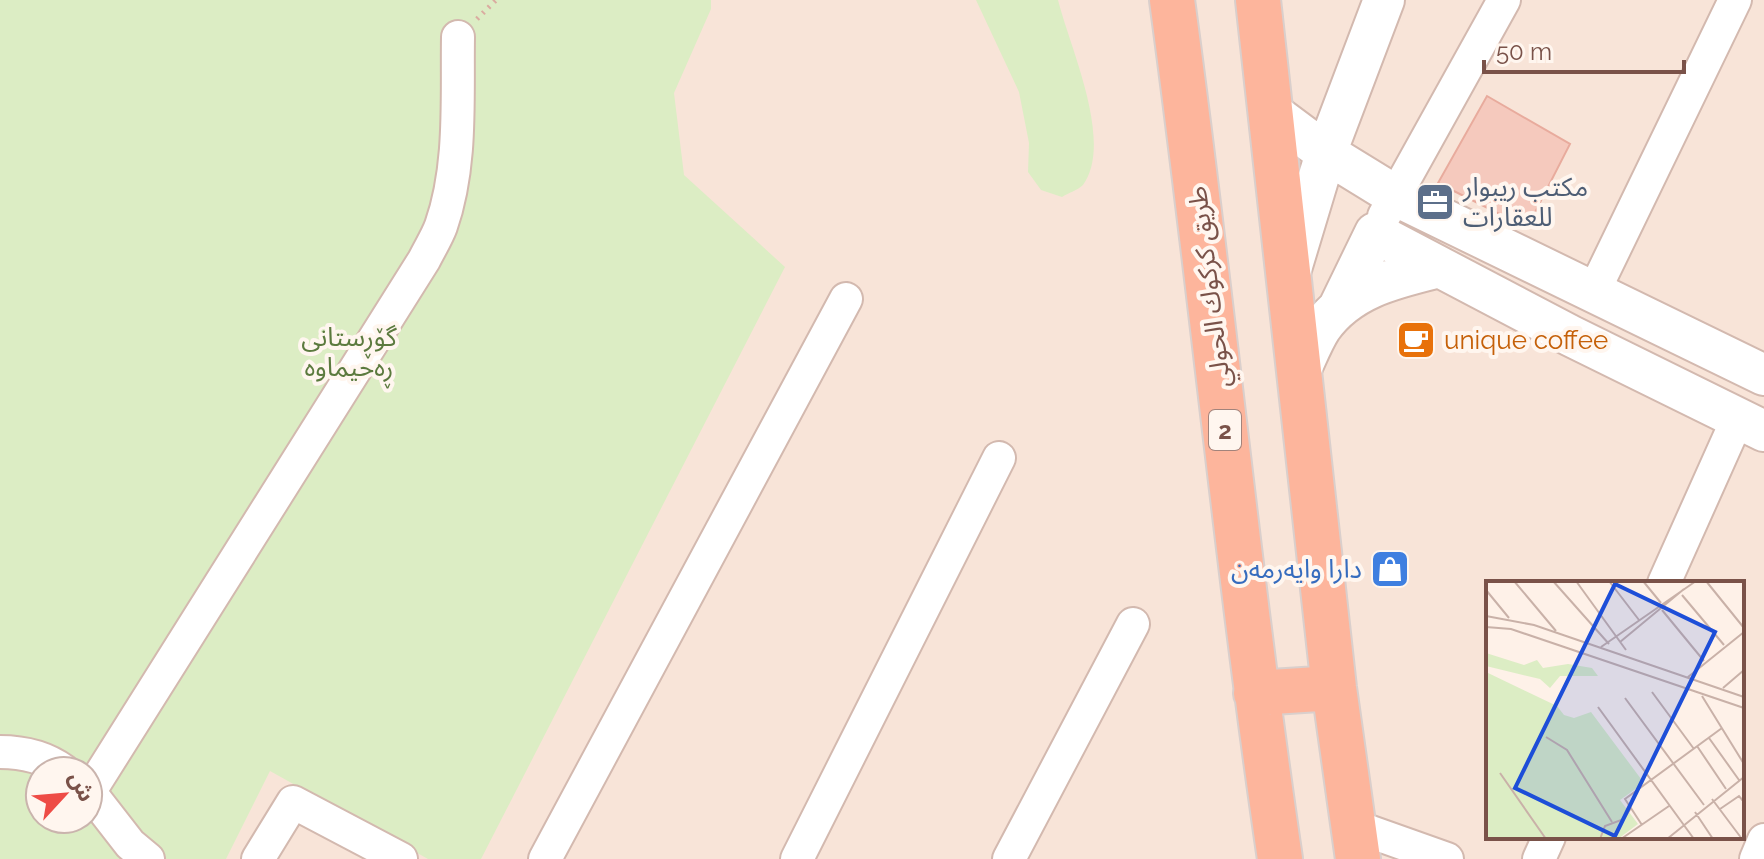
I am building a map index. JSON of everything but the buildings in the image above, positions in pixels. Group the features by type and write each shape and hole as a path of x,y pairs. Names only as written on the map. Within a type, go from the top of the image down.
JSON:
{"highway":[{"name":"طريق كركوك الحولي","path":"1172,0 1196,177 1256,693 1280,859"},
{"path":"1258,0 1334,688 1356,843"},
{"path":"1256,693 1334,688"}],"street":[{"path":"1288,279 1326,153 1384,0"},
{"path":"1299,373 1320,330 1340,305 1375,233 1504,0"},
{"path":"1594,291 1735,0"},
{"path":"104,766 424,260 441,227 451,186 457,133 458,37"},
{"path":"1271,112 1326,153 1396,196 1764,375"},
{"path":"1375,233 1751,426 1665,581"},
{"path":"1340,305 1368,288 1440,267"},
{"path":"545,859 846,299"},
{"path":"797,859 999,458"},
{"path":"1009,859 1133,624"},
{"path":"0,752 28,755"},
{"path":"258,859 293,802 401,859"},
{"path":"104,810 130,844 148,859"},
{"path":"1539,859 1548,839"},
{"path":"1756,859 1764,840"},
{"path":"1356,843 1447,859"}],"shaded area":[{"path":"0,0 1764,0 1764,859 0,859"}],"green space":[{"name":"گۆڕستانی ڕەحیماوە","path":"0,0 711,0 711,9 674,93 684,175 785,267 481,859 428,859 270,771 226,859 0,859"},
{"path":"976,0 1058,0 1087,94 1094,145 1091,167 1083,185 1062,197 1041,190 1028,172 1029,143 1019,92"}],"place":[{"name":"مكتب ريبوار للعقارات","path":"1435,202"},
{"name":"unique coffee","path":"1416,340"},
{"name":"دارا وایەرمەن","path":"1390,569"}]}
